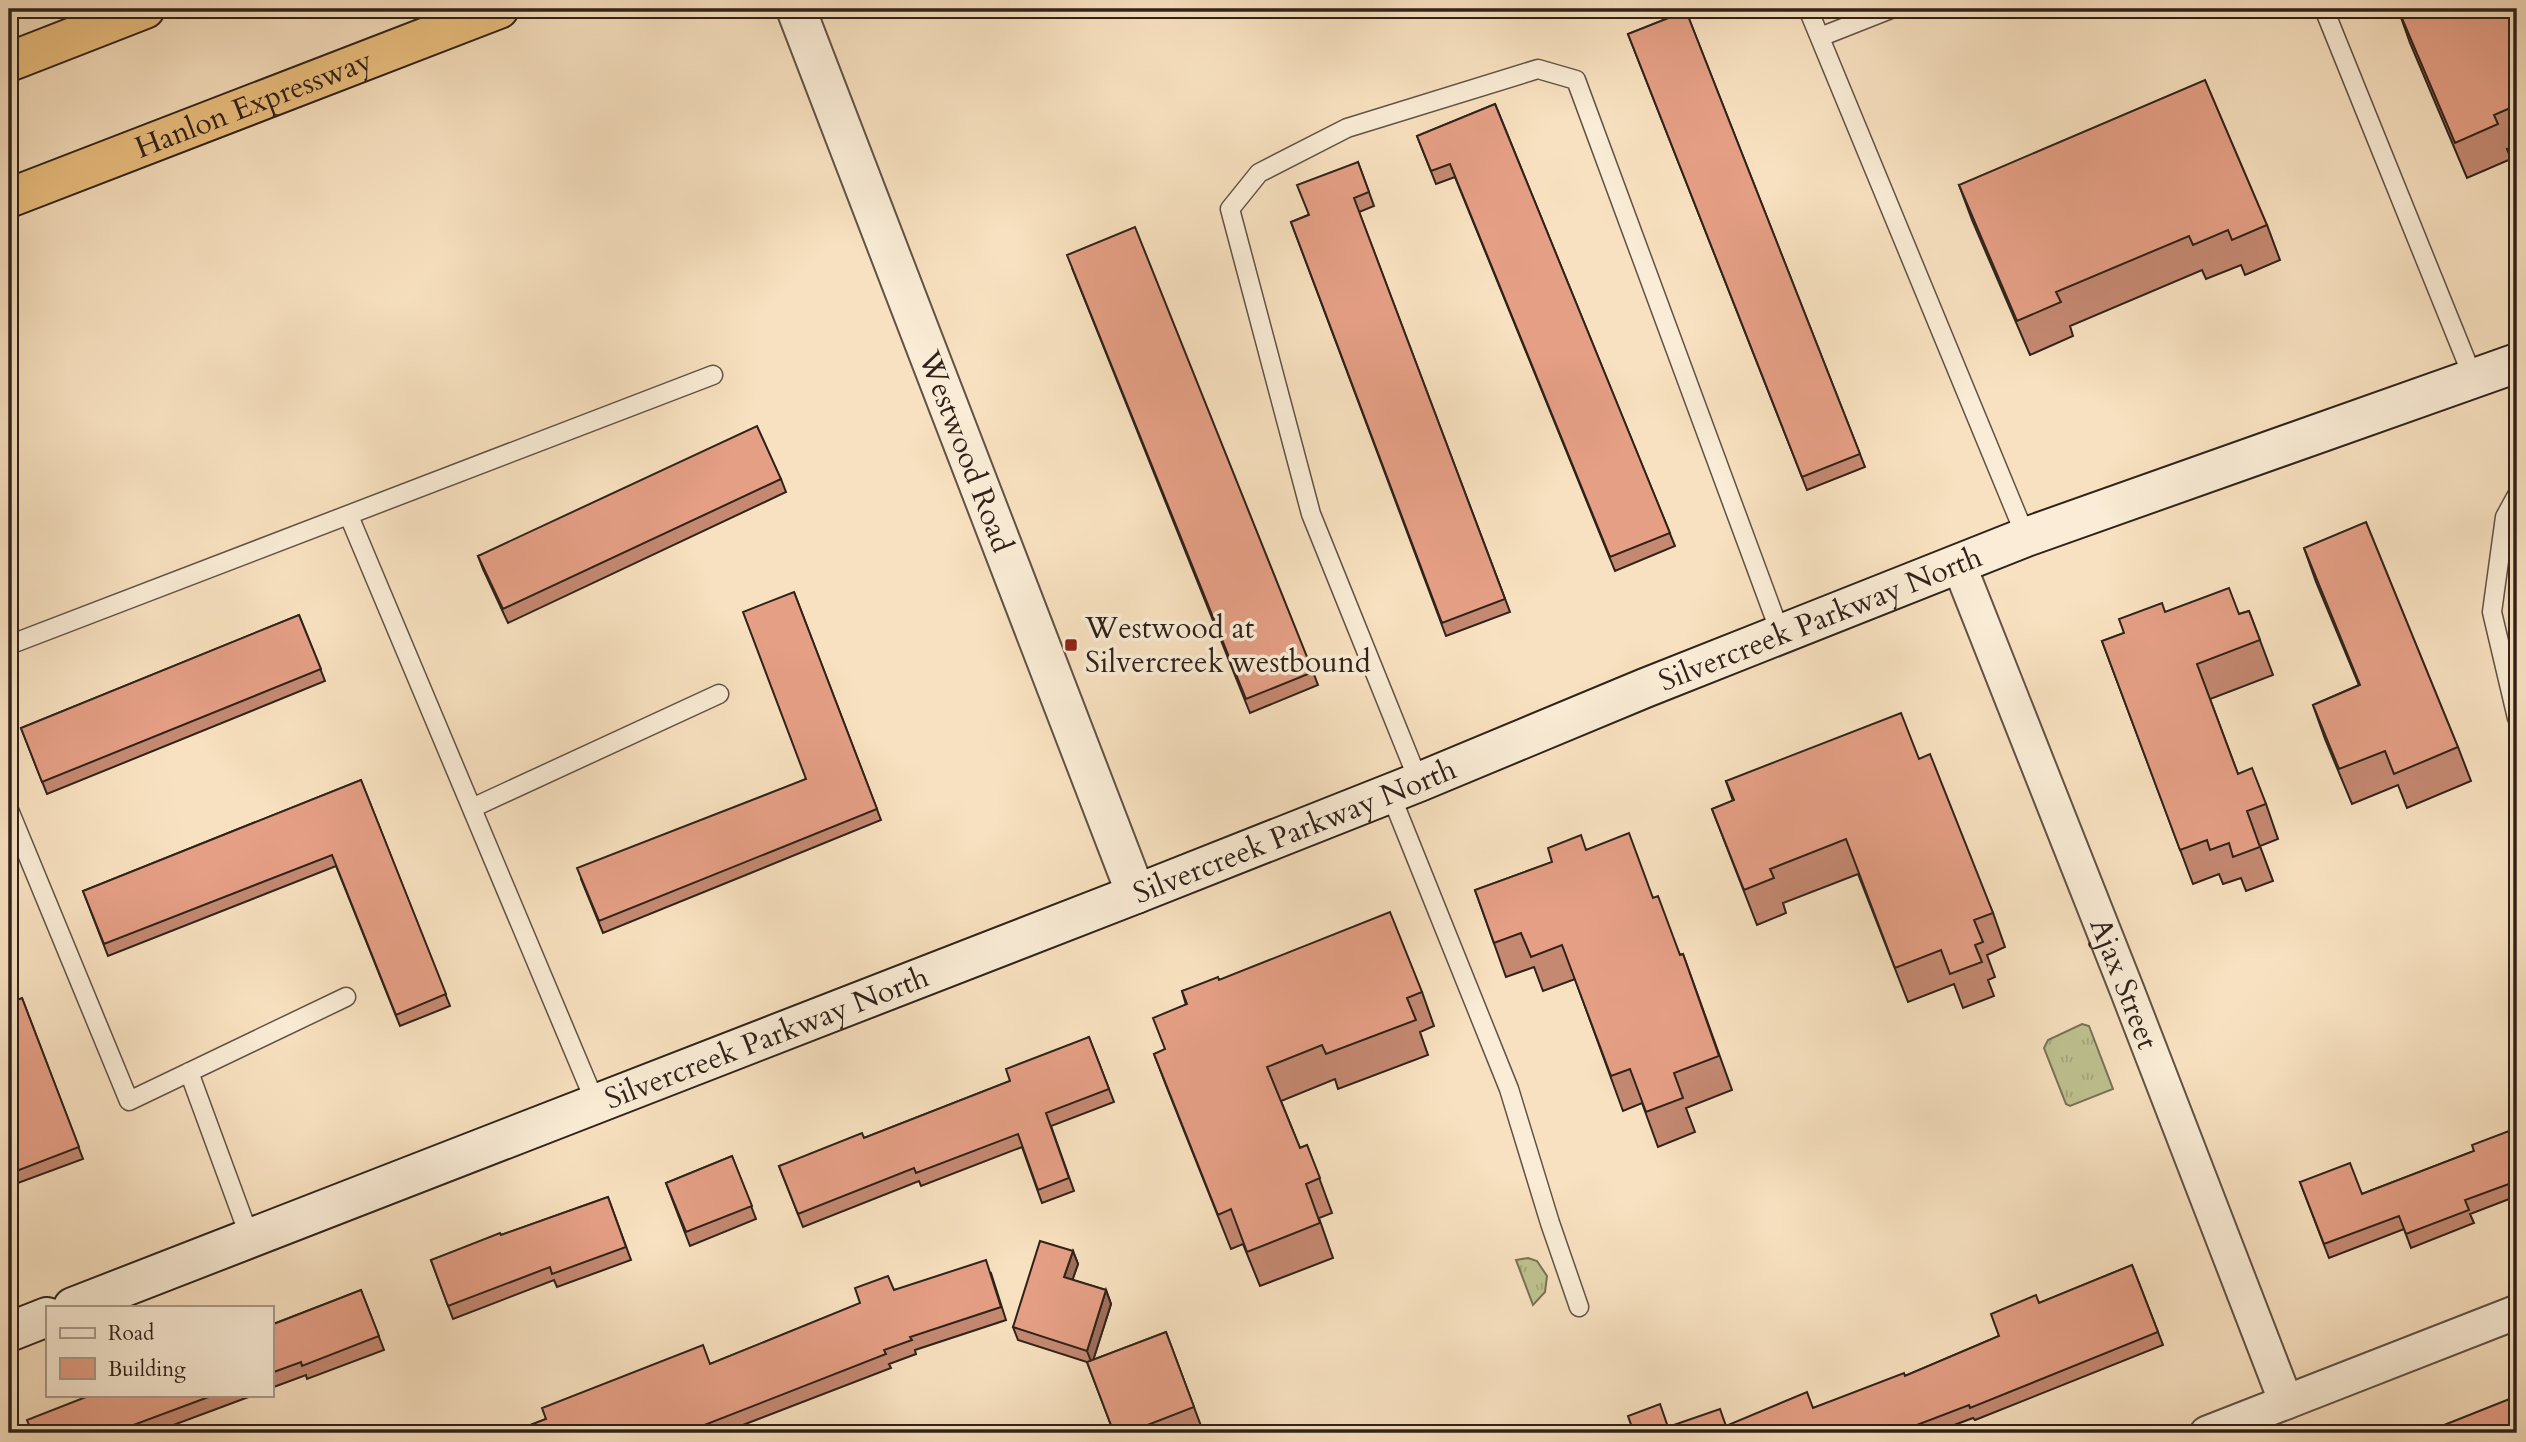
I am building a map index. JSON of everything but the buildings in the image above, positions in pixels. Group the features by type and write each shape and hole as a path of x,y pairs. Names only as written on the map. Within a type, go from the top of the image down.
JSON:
{"highway":[{"path":"9,62 145,9"},
{"name":"Hanlon Expressway","path":"9,198 499,9"}],"main road":[{"name":"Westwood Road","path":"801,23 1136,894"},
{"name":"Silvercreek Parkway North","path":"76,1306 1136,894 2026,537 2517,363"},
{"path":"9,1332 46,1317"}],"street":[{"name":"Ajax Street","path":"1959,565 2287,1402"},
{"path":"2207,1433 2517,1312"}],"lane":[{"path":"1808,9 2026,537"},
{"path":"1820,37 1891,9"},
{"path":"2324,9 2474,380"},
{"path":"1579,1307 1550,1223 1510,1089 1311,514 1230,209 1259,173 1347,128 1538,69 1576,79 1781,635"},
{"path":"9,645 713,375"},
{"path":"2517,495 2505,517 2492,612 2517,718"},
{"path":"349,516 596,1104"},
{"path":"472,808 719,694"},
{"path":"9,810 129,1101 346,997"},
{"path":"189,1072 250,1238"}],"green space":[{"path":"2082,1024 2089,1026 2113,1089 2070,1106 2066,1104 2044,1048 2048,1040"},
{"path":"1528,1258 1537,1261 1547,1276 1545,1292 1533,1305 1516,1260"}],"place":[{"name":"Westwood at Silvercreek westbound","path":"1071,645"}]}
